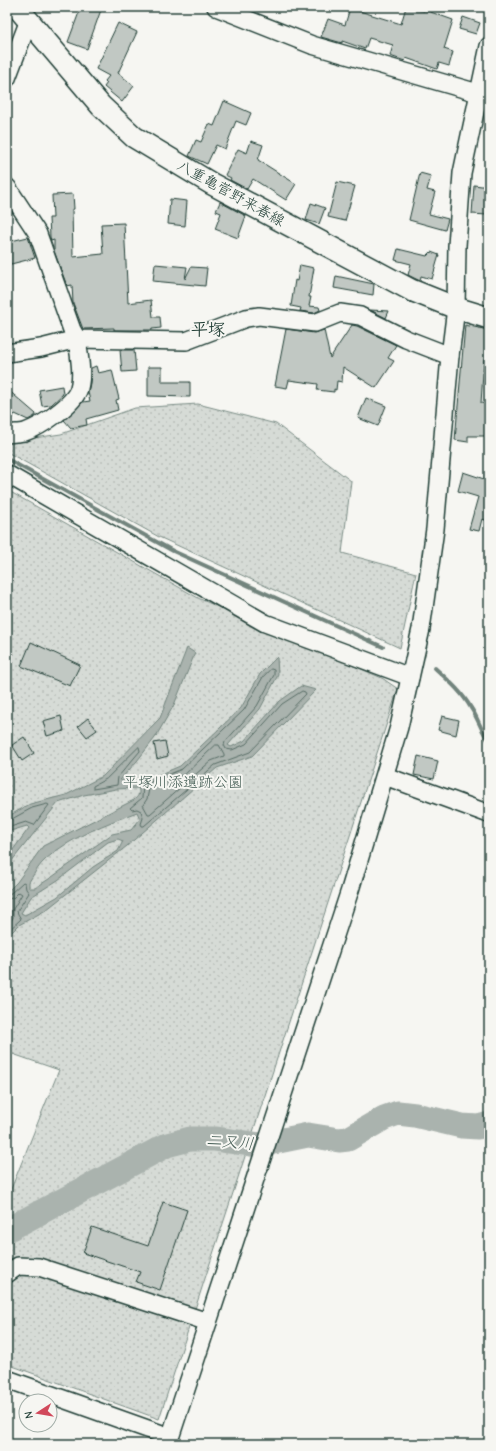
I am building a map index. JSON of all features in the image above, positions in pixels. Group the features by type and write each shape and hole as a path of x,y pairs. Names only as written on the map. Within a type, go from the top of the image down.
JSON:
{"main road":[{"name":"八重亀菅野来春線","path":"23,13 101,106 134,138 212,184 411,290 456,308 489,318"}],"street":[{"path":"216,7 312,45 478,92"},
{"path":"7,78 23,13"},
{"path":"7,1379 169,1440 350,890 399,727 421,629 435,529 450,356 456,308 462,173 489,46"},
{"path":"7,187 38,234 72,330 77,339 81,368 80,388 76,396 46,421 25,432 7,434"},
{"path":"7,353 41,348 77,339 186,341 246,318 258,316 315,323 340,313 360,316 406,339 450,356"},
{"path":"7,474 265,623 410,677"},
{"path":"385,776 489,814"},
{"path":"7,1274 18,1266 39,1267 208,1322"}],"green space":[{"path":"198,404 276,424 351,481 342,553 416,573 400,648 159,537 7,452 7,442 61,434 135,408"},
{"name":"平塚川添遺跡公園","path":"7,490 200,599 382,678 398,689 159,1419 7,1364 7,1199 59,1070 7,1052"}],"water":[{"path":"187,648 195,653 174,705 155,738 120,780 145,781 180,766 241,708 260,674 277,657 278,675 260,709 228,745 231,747 244,741 280,701 301,686 316,690 252,756 217,768 127,846 46,910 19,925 7,937 7,892 17,882 43,846 134,800 138,795 139,790 138,788 116,789 84,795 58,803 7,867 7,858 29,828 27,826 7,832 7,817 30,804 66,795 103,776 160,718","holes":["137,812 140,819 131,830 112,834 52,877 35,888 29,888 29,882 39,867 55,851 89,832","118,839 123,841 118,851 93,867 57,897 25,915 21,913 31,897 58,880 108,842"]}],"building":[{"path":"81,7 102,7 87,49 68,42"},
{"path":"406,7 425,10 453,20 444,49 453,52 449,66 439,63 437,69 406,58 405,61 390,56 393,45 369,38 365,49 342,41 342,43 321,37 328,19 345,25 350,8 401,24"},
{"path":"463,17 480,23 476,34 459,29"},
{"path":"118,23 137,32 118,73 134,86 122,102 104,87 107,83 105,81 109,76 96,69"},
{"path":"224,101 251,113 246,125 236,121 225,149 216,145 207,164 189,156 196,140 201,142 209,124 214,126"},
{"path":"251,141 263,145 258,160 296,184 286,200 253,179 247,189 230,180 231,178 225,175 238,149 247,153"},
{"path":"420,173 431,176 427,190 435,192 429,214 448,219 445,230 409,220"},
{"path":"337,182 355,186 345,221 328,217"},
{"path":"474,185 489,187 489,209 487,215 472,214"},
{"path":"73,194 73,257 103,254 101,224 124,223 128,303 151,300 153,317 160,317 161,328 152,330 114,330 114,328 83,329 73,303 72,285 67,286 54,251 54,240 51,241 50,237 49,218 53,218 52,195"},
{"path":"170,199 187,201 185,226 168,224"},
{"path":"220,202 246,216 238,238 215,229 221,213 216,211"},
{"path":"311,203 325,208 319,224 306,220"},
{"path":"28,237 35,258 7,265 7,242"},
{"path":"398,249 427,256 431,252 439,255 432,279 421,276 420,281 408,275 411,264 395,260"},
{"path":"155,264 187,267 185,279 191,267 207,268 205,286 153,281"},
{"path":"300,265 314,268 309,306 319,307 320,310 314,313 300,311 301,308 291,306 295,280 297,281"},
{"path":"336,276 374,284 373,295 334,288"},
{"path":"370,310 389,311 386,318"},
{"path":"352,325 396,345 388,358 394,361 376,388 343,367 342,382 337,381 336,390 334,389 334,392 317,390 318,384 289,380 287,388 275,386 286,329 314,333 324,330 330,358"},
{"path":"465,325 488,330 487,349 489,349 489,359 484,359 481,403 489,404 488,436 468,436 468,442 455,440"},
{"path":"120,350 134,350 136,371 122,372"},
{"path":"96,366 98,373 112,370 119,399 116,400 118,410 86,419 87,425 71,428 64,420 83,402 90,401 88,392 91,368"},
{"path":"148,367 162,367 162,382 190,382 190,397 148,396"},
{"path":"62,386 63,394 51,405 42,406 39,390"},
{"path":"7,389 36,414 35,416 28,420 15,414 7,424"},
{"path":"366,398 386,406 378,426 358,418"},
{"path":"486,471 489,471 489,521 482,519 479,531 469,529 478,497 458,491 463,472 484,479"},
{"path":"31,642 80,665 70,686 21,666"},
{"path":"61,716 64,731 47,736 43,721"},
{"path":"442,716 459,720 456,735 438,730"},
{"path":"88,718 97,730 87,737 78,726"},
{"path":"24,737 34,753 22,761 12,745"},
{"path":"165,741 168,756 157,759 154,743"},
{"path":"418,756 438,761 434,779 414,775"},
{"path":"163,1202 187,1210 160,1290 136,1282 140,1272 83,1253 92,1227 148,1246"}],"waterway":[{"path":"7,459 173,551 383,647"},
{"path":"435,668 454,686 467,702 489,741"},
{"name":"二又川","path":"7,1230 167,1145 190,1139 215,1139 259,1145 308,1135 339,1140 348,1139 384,1118 398,1113 415,1115 462,1126 478,1127 489,1124"}],"district":[{"name":"平塚","path":"208,329"}]}
